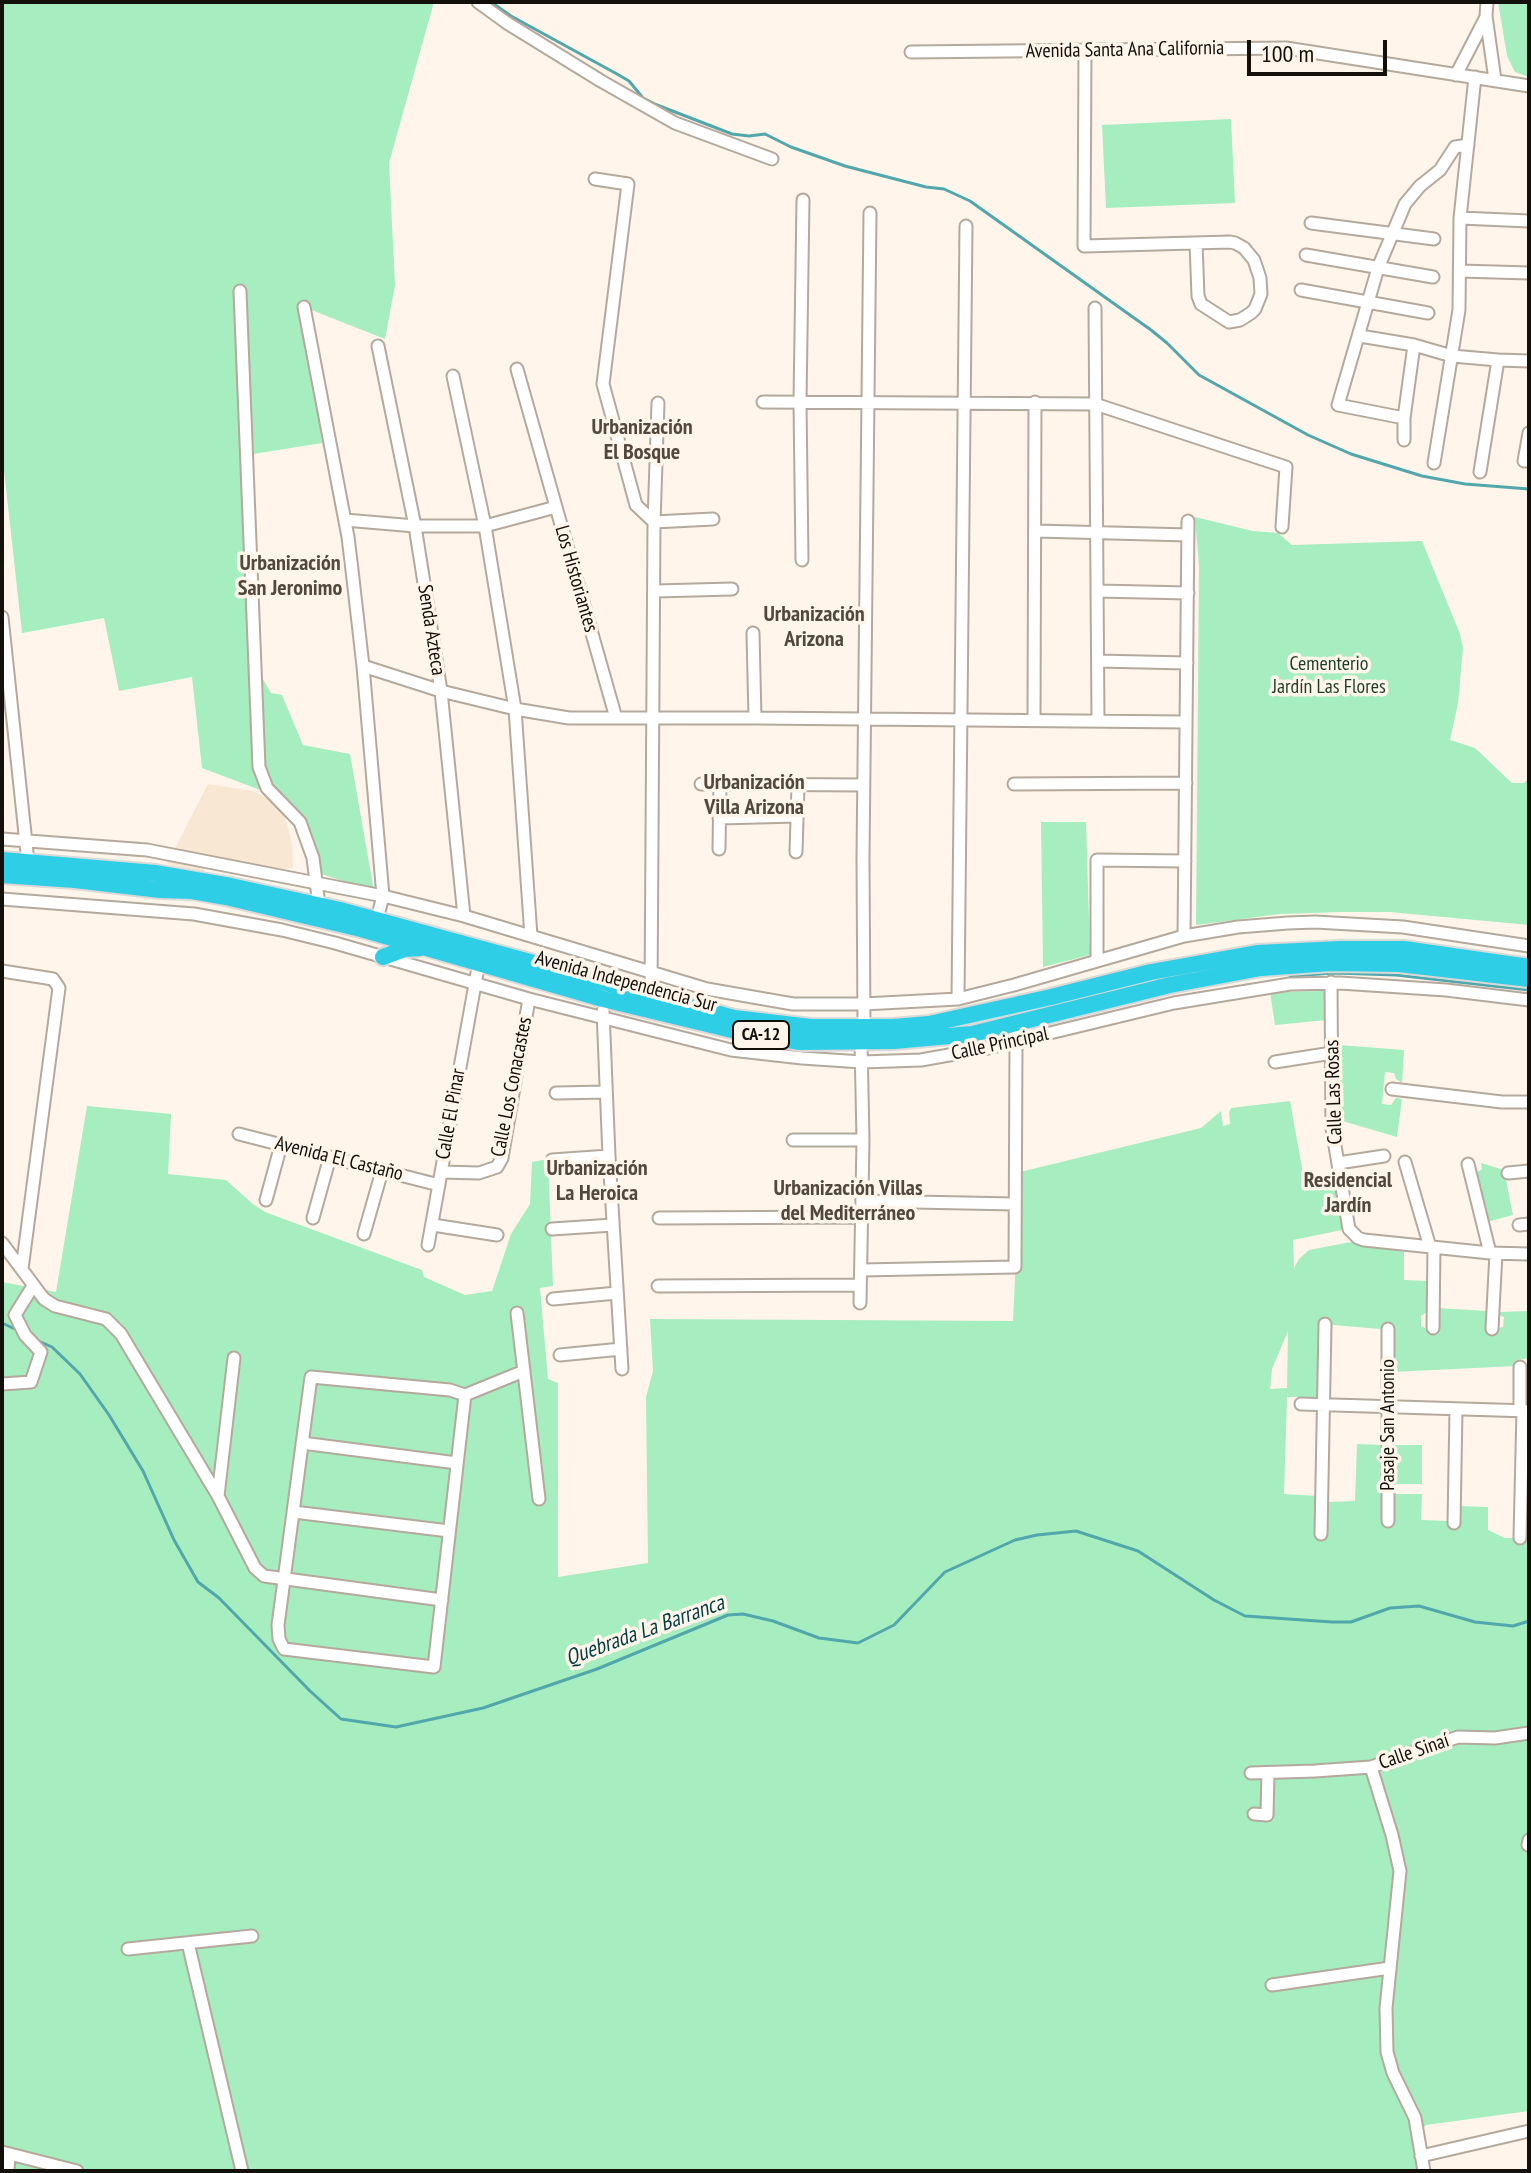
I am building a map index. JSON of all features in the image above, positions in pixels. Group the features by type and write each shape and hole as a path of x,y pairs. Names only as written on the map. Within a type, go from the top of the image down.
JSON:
{"highway":[{"name":"Avenida Independencia Sur","path":"2,860 181,877 377,919 734,1018 862,1034 952,1036 1019,1024 1170,985 1261,968 1331,963 1399,964 1529,979"},
{"name":"Avenida Independencia Sur","path":"2,875 192,891 300,914 427,947 603,999 732,1030 800,1042 929,1024 1151,972 1257,953 1404,949 1529,967"},
{"path":"383,957 405,949 427,947"}],"street":[{"path":"478,2 587,73 675,123 772,159"},
{"path":"1487,2 1486,16 1495,80"},
{"path":"1456,75 1486,16"},
{"name":"Avenida Santa Ana California","path":"911,52 1286,48 1529,86"},
{"path":"1085,50 1084,246 1230,242 1240,245 1257,268 1261,288 1259,301 1251,313 1229,322 1201,304 1196,243"},
{"path":"1434,463 1459,310 1460,218 1475,77"},
{"path":"1404,418 1338,405 1378,268 1405,204 1440,170 1455,147 1468,145"},
{"path":"595,179 628,184 603,384 636,505 654,522 713,519"},
{"path":"802,560 800,402 803,200"},
{"path":"860,1303 870,213"},
{"path":"1460,218 1529,221"},
{"path":"1311,223 1434,239"},
{"path":"958,999 966,226"},
{"path":"1306,255 1433,277"},
{"path":"1460,271 1529,273"},
{"path":"1301,290 1428,313"},
{"path":"240,291 259,767 267,788 300,822 313,858 319,905"},
{"path":"304,307 345,520 363,666 383,896 377,919"},
{"path":"1095,308 1098,721"},
{"path":"1360,336 1414,345 1452,356 1529,361"},
{"path":"1404,440 1414,345"},
{"name":"Senda Azteca","path":"378,346 415,526 441,691 464,916"},
{"path":"1480,472 1498,360"},
{"path":"517,369 556,507"},
{"path":"453,376 485,526 515,709 531,936"},
{"path":"763,402 1095,404 1286,467 1282,527"},
{"path":"1034,720 1035,402"},
{"path":"651,996 654,522 658,403"},
{"path":"1529,433 1524,461 1529,461"},
{"name":"Los Historiantes","path":"345,520 415,526 485,526 556,507 616,718"},
{"path":"1184,936 1188,521"},
{"path":"1036,531 1188,535"},
{"path":"655,591 732,589"},
{"path":"1097,591 1188,593"},
{"path":"2,617 28,862"},
{"path":"753,633 755,718"},
{"path":"1098,661 1187,663"},
{"path":"363,666 441,691 569,718 1186,722"},
{"path":"1014,784 1186,783"},
{"path":"701,784 864,785"},
{"path":"719,849 720,784"},
{"path":"796,852 798,786"},
{"path":"719,818 797,816"},
{"path":"2,839 147,850 383,896 464,916 707,989 793,1004 958,999 1184,936 1238,927 1315,922 1403,927 1529,946"},
{"path":"181,877 189,858"},
{"path":"1097,960 1097,860 1185,861"},
{"name":"Calle Principal","path":"2,899 194,914 282,930 529,999 604,1024 731,1050 862,1062 921,1060 1016,1042 1174,1003 1275,986 1331,982 1446,990 1529,1000"},
{"name":"Calle El Pinar","path":"428,1245 479,962"},
{"path":"2,971 53,979 59,988 22,1269"},
{"name":"Calle Las Rosas","path":"1331,982 1332,1118 1347,1222 1353,1235 1364,1240 1432,1247"},
{"path":"1170,985 1174,1003"},
{"name":"Calle Los Conacastes","path":"441,1172 479,1173 497,1167 502,1158 529,999"},
{"path":"603,999 622,1369"},
{"path":"861,1270 1015,1267 1016,1042 1019,1024"},
{"path":"1275,1062 1332,1053"},
{"path":"1392,1089 1502,1102 1529,1102"},
{"path":"556,1093 606,1092"},
{"name":"Avenida El Castaño","path":"239,1134 439,1185"},
{"path":"793,1140 863,1140"},
{"path":"266,1200 281,1145"},
{"path":"552,1160 609,1156"},
{"path":"1338,1163 1384,1156"},
{"path":"313,1218 330,1157"},
{"path":"1405,1162 1432,1247 1433,1328"},
{"path":"1468,1164 1493,1253 1492,1329"},
{"path":"364,1234 382,1171"},
{"path":"1508,1173 1529,1171"},
{"path":"863,1201 1015,1204"},
{"path":"659,1218 862,1217"},
{"path":"433,1225 497,1235"},
{"path":"552,1229 613,1225"},
{"path":"2,1243 44,1299 55,1306 106,1319 114,1325 218,1496 255,1568 264,1576 442,1600"},
{"path":"1432,1247 1529,1254"},
{"path":"658,1286 860,1285"},
{"path":"2,1384 31,1382 41,1352 25,1335 15,1315 33,1286"},
{"path":"553,1299 617,1293"},
{"path":"517,1313 539,1499"},
{"path":"1321,1534 1325,1324"},
{"name":"Pasaje San Antonio","path":"1388,1329 1388,1521"},
{"path":"560,1355 621,1349"},
{"path":"218,1496 234,1358"},
{"path":"1520,1367 1524,1410 1520,1538"},
{"path":"465,1395 434,1667 284,1649 279,1639 278,1625 309,1380 313,1376 450,1390 465,1395 524,1371"},
{"path":"1301,1404 1524,1410"},
{"path":"1454,1523 1456,1410"},
{"path":"302,1443 457,1463"},
{"path":"294,1512 449,1531"},
{"name":"Calle Sinaí","path":"1251,1773 1371,1767 1458,1737 1495,1738 1529,1733"},
{"path":"1371,1767 1400,1871 1386,2008 1389,2061 1411,2108 1424,2171"},
{"path":"1254,1814 1267,1815 1268,1773"},
{"path":"128,1949 252,1936"},
{"path":"188,1943 242,2171"},
{"path":"1272,1985 1390,1968"},
{"path":"1421,2156 1529,2131"},
{"path":"8,2171 6,2154 77,2171"}],"shaded area":[{"path":"208,784 253,791 272,801 284,815 287,824 293,868 258,870 203,866 205,874 167,864"}],"green space":[{"path":"2,2 434,2 389,163 395,285 385,339 304,307 322,443 247,455 255,666 271,693 282,695 303,745 350,754 374,891 309,870 311,863 296,823 263,791 202,768 192,677 119,691 104,618 22,633 2,452"},
{"path":"1498,2 1529,2 1529,77 1515,72 1507,56"},
{"path":"1231,119 1235,203 1106,208 1102,125"},
{"name":"Cementerio Jardín Las Flores","path":"1195,517 1253,531 1278,533 1292,545 1422,541 1463,648 1458,703 1450,740 1475,748 1512,783 1524,783 1529,778 1529,925 1390,912 1341,912 1280,914 1196,925 1199,566"},
{"path":"1041,822 1086,822 1090,955 1043,967"},
{"path":"1270,992 1326,993 1327,1020 1275,1025"},
{"path":"1339,1045 1404,1050 1402,1083 1394,1073 1385,1072 1382,1104 1391,1105 1396,1098 1402,1099 1397,1137 1339,1120"},
{"path":"1290,1101 1305,1185 1335,1180 1342,1230 1293,1240 1294,1268 1309,1250 1351,1242 1404,1252 1404,1280 1428,1281 1427,1312 1421,1316 1421,1326 1427,1332 1437,1332 1438,1308 1487,1311 1486,1332 1497,1333 1503,1327 1504,1317 1499,1312 1529,1311 1529,1358 1516,1360 1516,1366 1392,1372 1393,1330 1321,1324 1317,1397 1287,1397 1284,1494 1317,1496 1326,1533 1327,1502 1355,1501 1357,1444 1383,1445 1382,1521 1392,1521 1392,1494 1422,1494 1421,1520 1450,1521 1458,1506 1488,1507 1488,1530 1505,1538 1524,1538 1525,1500 1529,1500 1529,2111 1426,2125 1412,2143 1417,2171 2,2171 2,1282 56,1292 87,1106 171,1114 168,1174 226,1180 265,1212 422,1270 424,1277 465,1295 492,1291 511,1234 530,1204 532,1162 548,1159 553,1286 540,1288 548,1379 558,1383 558,1577 648,1563 646,1397 653,1371 650,1319 1013,1321 1020,1172 1201,1128 1221,1111 1223,1126 1230,1124 1231,1108","holes":["1288,1331 1287,1388 1270,1389 1272,1369"]},
{"path":"1481,1163 1504,1170 1513,1215 1487,1222 1476,1177 1482,1169"},
{"path":"1393,1445 1422,1445 1422,1484 1392,1484"}],"waterway":[{"path":"491,2 629,81 643,98 657,105 732,134 765,134 791,147 845,166 944,189 970,201 1151,330 1199,375 1308,435 1351,454 1422,476 1465,484 1529,489"},
{"path":"1290,976 1334,973 1396,975 1529,990"},
{"name":"Quebrada La Barranca","path":"2,1323 17,1330"},
{"name":"Quebrada La Barranca","path":"34,1339 52,1347 80,1374 109,1415 143,1471 174,1540 198,1582 219,1598 341,1719 396,1727 483,1708 597,1669 728,1615 743,1614 819,1638 858,1643 894,1625 945,1572 1015,1540 1076,1531 1138,1551 1214,1600 1245,1616 1351,1622 1390,1608 1419,1606 1475,1622 1513,1626 1529,1621"}],"district":[{"name":"Urbanización El Bosque","path":"642,440"},
{"name":"Urbanización San Jeronimo","path":"290,576"},
{"name":"Urbanización Arizona","path":"814,628"},
{"name":"Urbanización Villa Arizona","path":"754,796"},
{"name":"Urbanización La Heroica","path":"597,1182"},
{"name":"Residencial Jardín","path":"1348,1194"},
{"name":"Urbanización Villas del Mediterráneo","path":"848,1202"}]}
